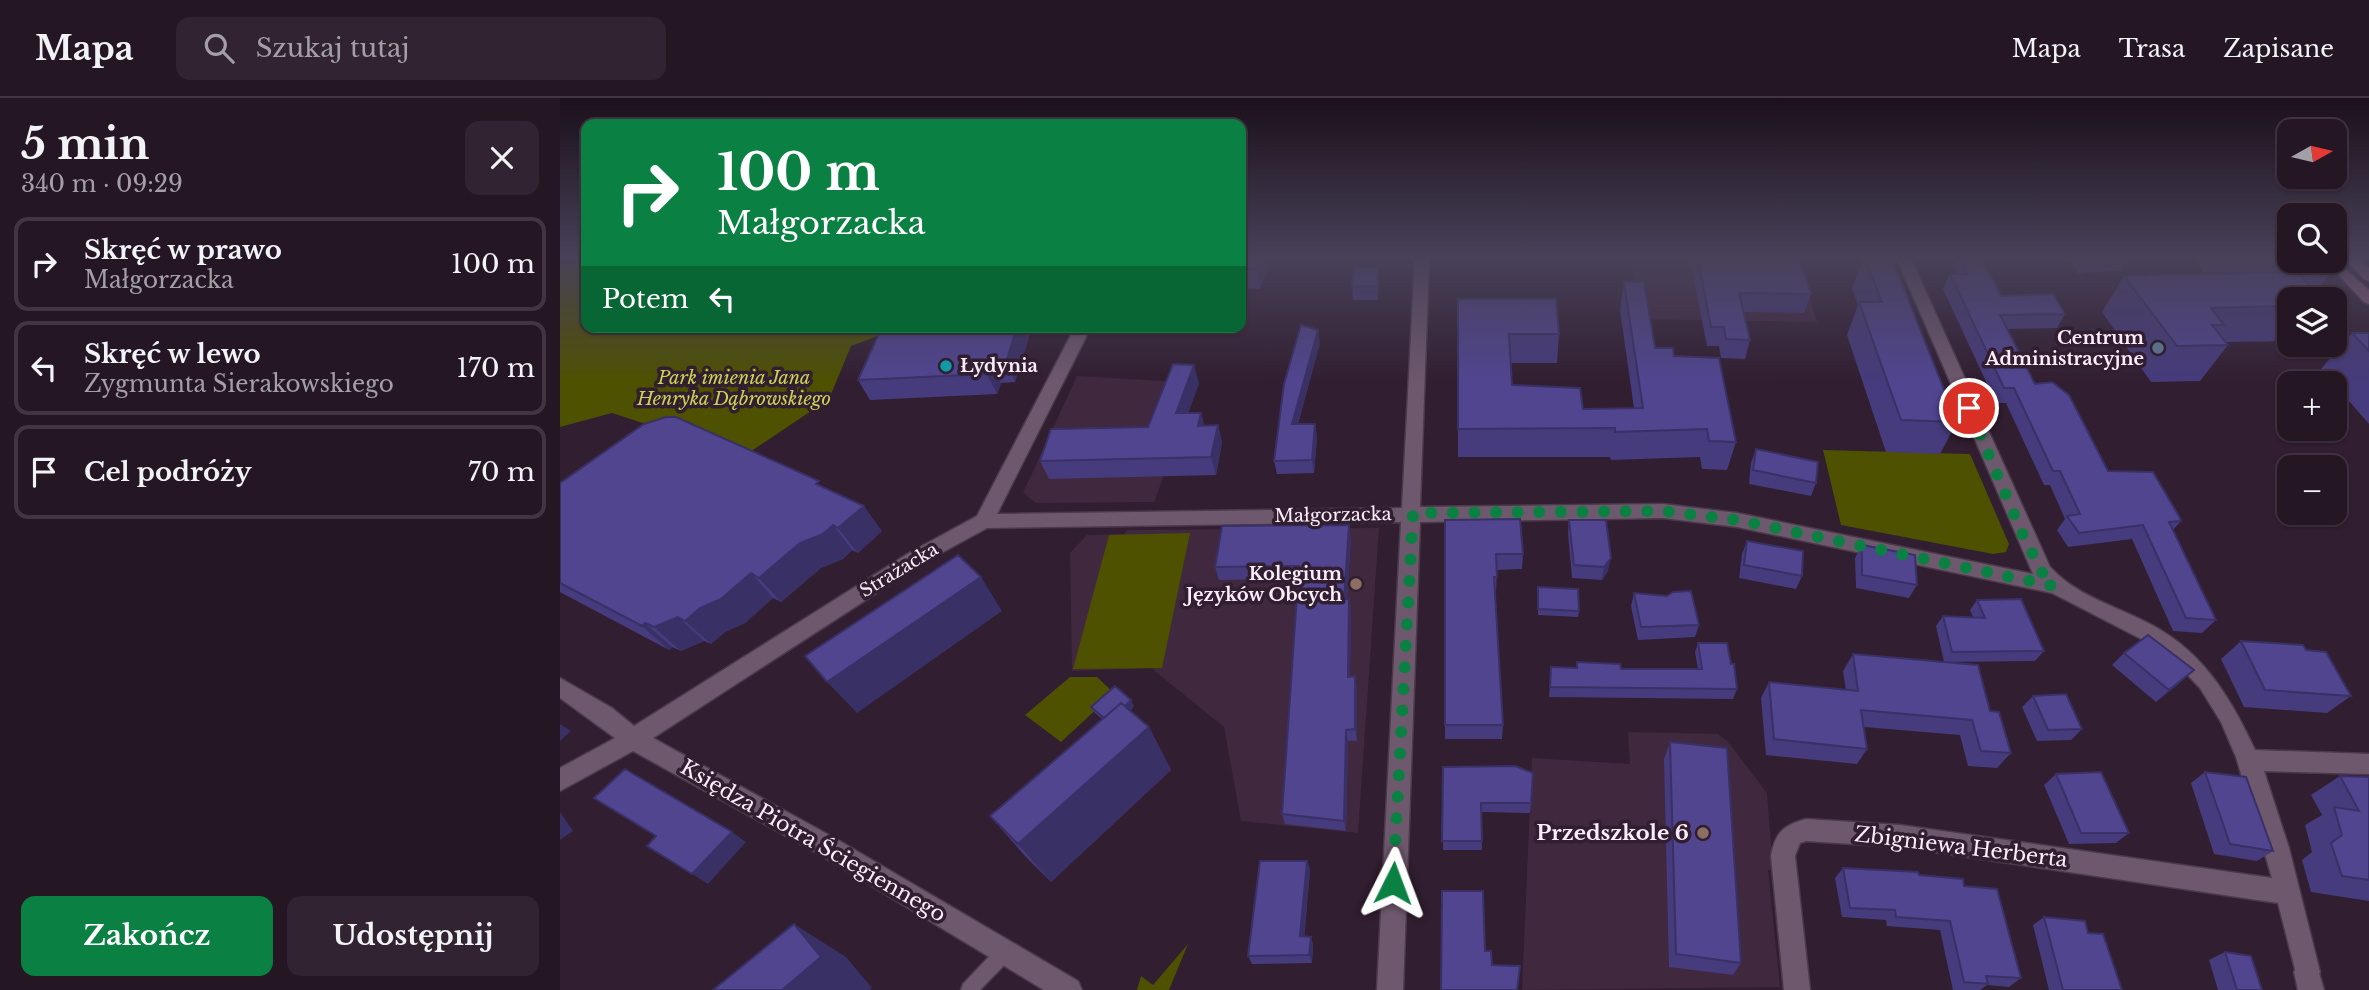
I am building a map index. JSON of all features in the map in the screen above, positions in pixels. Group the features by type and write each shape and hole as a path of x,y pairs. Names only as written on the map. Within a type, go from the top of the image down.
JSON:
{"street":[{"path":"1390,990 1420,301"},
{"path":"1922,301 2022,533 2042,572 2054,586"},
{"path":"984,521 1080,333"},
{"name":"Małgorzacka","path":"984,521 1663,511 1737,520 2054,586 2149,632 2185,658 2208,682 2250,760 2309,981"},
{"name":"Strażacka","path":"560,780 633,739 916,558 984,521"},
{"name":"Księdza Piotra Ściegiennego","path":"560,687 604,715 633,739 830,848 1069,990"},
{"path":"2250,760 2369,764"},
{"name":"Zbigniewa Herberta","path":"1797,990 1783,856 1785,844 1792,834 1806,830 1900,836 2287,892"}],"lane":[{"path":"969,990 1005,953"}],"shaded area":[{"path":"1637,301 1810,301 1817,322 1640,319"},
{"path":"1077,376 1199,383 1154,502 1036,503 1023,493"},
{"path":"1379,528 1358,833 1241,821 1224,727 1151,668 1072,671 1070,553 1087,535 1124,534 1127,530"},
{"path":"1628,732 1718,734 1728,742 1767,793 1773,870 1768,870 1780,987 1522,990 1532,758 1630,764"}],"green space":[{"name":"Park imienia Jana Henryka Dąbrowskiego","path":"560,301 581,301 581,333 886,333 851,346 829,399 744,456 612,413 560,427"},
{"path":"1823,450 1970,454 2009,544 2006,552 1993,554 1841,525"},
{"path":"1190,533 1162,668 1073,669 1109,535"},
{"path":"1070,677 1097,677 1114,693 1061,742 1025,715"},
{"path":"1188,944 1169,990 1137,990 1141,976 1153,985"}],"building":[{"path":"1458,301 1556,301 1559,334 1509,334 1512,385 1580,388 1583,409 1643,408 1627,301 1647,301 1655,348 1673,348 1674,356 1719,358 1736,442 1709,441 1707,429 1615,432 1615,428 1458,429"},
{"path":"1706,301 1741,301 1750,340 1726,339 1724,327 1711,327"},
{"path":"1909,301 1957,422 1901,420 1859,302"},
{"path":"1963,301 2057,301 2065,314 2000,315 2035,384 2052,382 2069,395 2108,471 2153,472 2180,518 2181,521 2169,522 2216,620 2186,618 2143,525 2079,533 2067,516 2080,514 2060,471 2053,471 2014,388 2004,388"},
{"path":"2143,301 2277,301 2277,306 2211,308 2224,325 2212,325 2228,345 2177,346"},
{"path":"1301,325 1318,330 1292,424 1315,424 1312,460 1274,461 1284,384"},
{"path":"879,333 1015,333 1006,362 991,363 987,374 858,380"},
{"path":"2352,333 2369,333 2369,351"},
{"path":"1173,364 1194,365 1176,413 1201,413 1198,426 1218,425 1211,457 1040,461 1051,429 1148,427"},
{"path":"666,417 676,417 819,481 816,484 864,506 838,528 833,525 823,534 800,543 759,578 751,573 721,599 700,608 685,621 678,617 654,627 645,623 642,626 560,583 560,483 644,424"},
{"path":"1756,449 1818,462 1816,483 1753,470"},
{"path":"1520,519 1523,554 1496,554 1497,577 1494,577 1503,725 1445,725 1445,520"},
{"path":"1569,520 1606,520 1611,558 1604,567 1574,565"},
{"path":"1349,525 1344,599 1349,599 1348,677 1355,676 1355,729 1346,730 1344,821 1282,814 1299,566 1215,567 1222,526"},
{"path":"1747,541 1803,551 1802,576 1744,565"},
{"path":"1862,545 1915,555 1917,585 1862,575"},
{"path":"958,555 981,577 827,682 805,656"},
{"path":"1538,587 1578,589 1579,611 1538,609"},
{"path":"1691,591 1699,625 1641,627 1634,593 1667,596 1673,592"},
{"path":"2021,599 2044,651 1952,652 1943,616 1985,618 1977,600"},
{"path":"2148,635 2194,670 2169,690 2124,653"},
{"path":"2241,641 2303,645 2306,650 2326,652 2351,696 2265,690"},
{"path":"1698,643 1727,643 1731,664 1734,664 1737,689 1550,687 1551,667 1577,668 1577,662 1620,664 1621,669 1702,669"},
{"path":"1853,654 1978,665 1990,711 1999,712 2011,753 1981,751 1972,720 1861,710 1867,749 1774,739 1769,682 1858,691"},
{"path":"1115,686 1131,700 1125,706 1121,703 1104,718 1091,707"},
{"path":"2066,694 2082,729 2048,730 2033,696"},
{"path":"1121,703 1149,727 1018,844 990,816"},
{"path":"1670,742 1727,748 1741,963 1676,954"},
{"path":"1515,766 1533,773 1531,803 1481,803 1482,841 1442,841 1443,767"},
{"path":"625,769 732,832 692,874 647,846 656,836 594,798"},
{"path":"2101,772 2129,833 2081,833 2056,774"},
{"path":"2205,772 2246,777 2273,851 2230,844"},
{"path":"2340,776 2369,777 2369,880 2342,876 2331,843 2342,835 2334,807 2359,811"},
{"path":"1260,861 1307,861 1300,936 1311,937 1309,955 1248,956"},
{"path":"1843,868 1918,872 1919,875 1963,879 1964,886 1997,889 2021,978 1986,976 1988,984 1964,982 1950,921 1896,917 1895,910 1850,908"},
{"path":"1442,891 1483,891 1485,951 1491,951 1492,965 1520,966 1517,990 1441,990"},
{"path":"2044,917 2085,921 2088,933 2103,934 2122,990 2063,990"},
{"path":"794,924 821,957 782,990 713,990"},
{"path":"2225,952 2251,956 2262,990 2237,990"}],"place":[{"name":"Centrum Administracyjne","path":"2158,348"},
{"name":"Łydynia","path":"946,366"},
{"name":"Kolegium Języków Obcych","path":"1356,584"},
{"name":"Przedszkole 6","path":"1703,833"}],"route":[{"path":"1393,883 1413,513 1663,511 1737,520 2054,586 2042,572 2025,534 2022,533 1969,408"}]}
